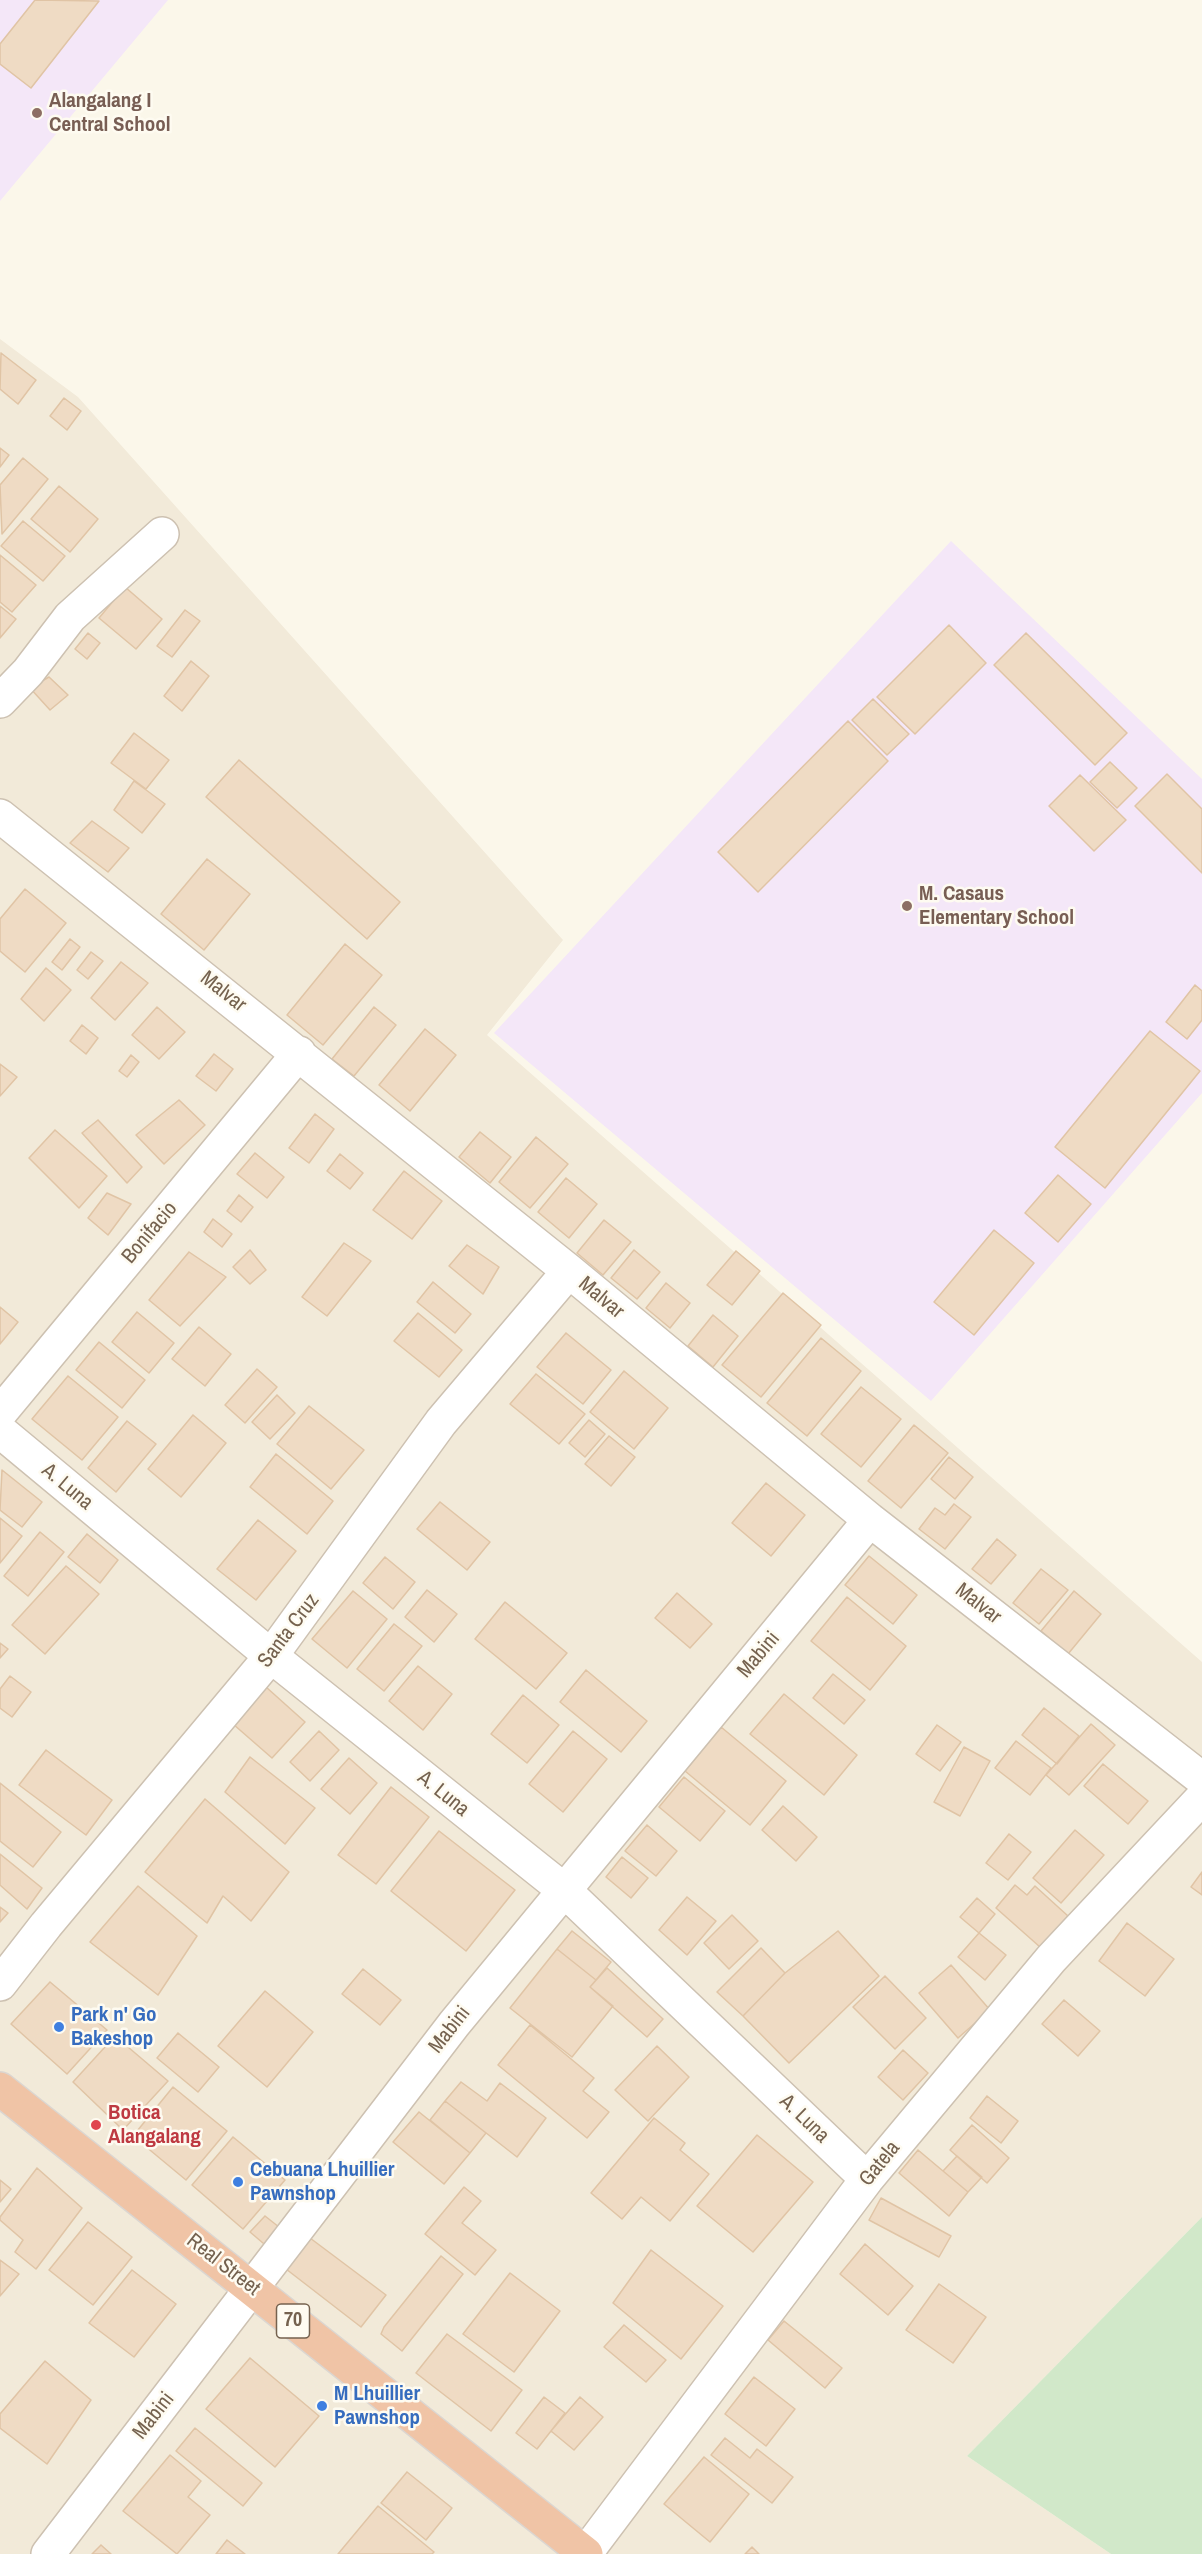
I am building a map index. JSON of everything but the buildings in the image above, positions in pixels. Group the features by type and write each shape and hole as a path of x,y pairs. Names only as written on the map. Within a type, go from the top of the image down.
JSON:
{"highway":[{"name":"Real Street","path":"0,2089 585,2554"}],"street":[{"path":"0,701 28,672 70,617 162,534"},
{"name":"Malvar","path":"0,816 299,1053 870,1520 1202,1779"},
{"name":"Bonifacio","path":"0,1413 299,1053"},
{"name":"Santa Cruz","path":"0,1984 46,1925 271,1656 441,1422 568,1271"},
{"name":"A. Luna","path":"0,1431 271,1656 564,1890 867,2179"},
{"name":"Mabini","path":"48,2554 454,2024 870,1520"},
{"name":"Gatela","path":"585,2554 867,2179 1051,1959 1202,1798"}],"shaded area":[{"name":"Alangalang I Central School","path":"0,0 168,0 0,201"},
{"path":"0,339 78,397 563,940 487,1035 1202,1662 1202,2217 967,2456 1111,2554 0,2554"},
{"name":"M. Casaus Elementary School","path":"951,541 1202,779 1202,1093 931,1401 494,1033"}],"green space":[{"path":"1202,2217 1202,2554 1111,2554 967,2456"}],"place":[{"name":"Alangalang I Central School","path":"37,113"},
{"name":"M. Casaus Elementary School","path":"907,906"},
{"name":"Park n' Go Bakeshop","path":"59,2027"},
{"name":"Botica Alangalang","path":"96,2125"},
{"name":"Cebuana Lhuillier Pawnshop","path":"238,2182"},
{"name":"M Lhuillier Pawnshop","path":"322,2406"}]}
